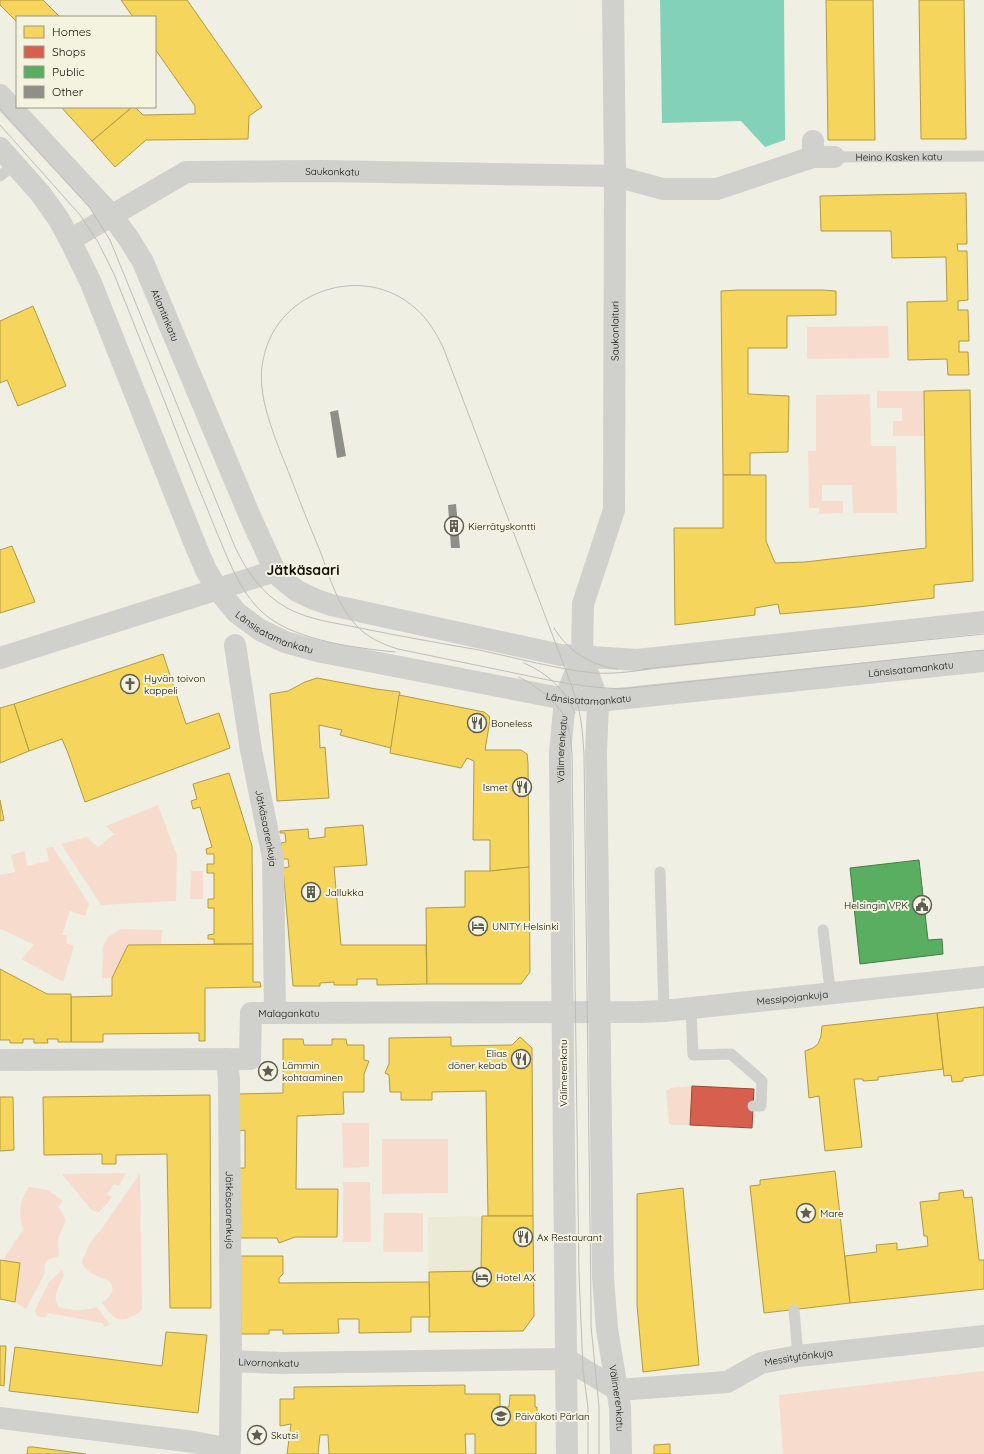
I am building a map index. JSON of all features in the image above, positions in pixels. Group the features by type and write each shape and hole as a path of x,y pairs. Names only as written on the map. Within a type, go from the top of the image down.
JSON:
{"street":[{"name":"Saukonlaituri","path":"582,658 583,604 614,510 615,176 613,0"},
{"name":"Atlantinkatu","path":"0,95 112,216 129,239 143,262 275,571"},
{"path":"0,148 7,170 40,192 58,218 70,240 91,283 192,537 205,568 217,590"},
{"name":"Saukonkatu","path":"70,240 186,172 322,171 615,176 663,189 717,189 820,152"},
{"path":"0,658 275,571 297,591 314,599 331,604 553,654 582,658 637,660 984,622"},
{"name":"Länsisatamankatu","path":"217,590 232,608 249,622 260,630 285,642 317,651 565,698 598,701 984,661"},
{"name":"Jätkäsaarenkuja","path":"235,645 252,750 273,858 276,989 275,1013"},
{"name":"Välimerenkatu","path":"567,1454 560,753 565,698 582,658"},
{"name":"Välimerenkatu","path":"582,658 598,701 596,754 604,1305 620,1407 621,1454"},
{"name":"Messipojankuja","path":"600,1012 664,1011 984,977"},
{"name":"Malagankatu","path":"0,1060 250,1059 251,1013 600,1012"},
{"name":"Jätkäsaarenkuja","path":"227,1058 229,1080 231,1361"},
{"name":"Messitytönkuja","path":"618,1390 727,1382 761,1362 798,1356 984,1336"},
{"path":"566,1359 618,1390"},
{"name":"Livornonkatu","path":"0,1418 194,1442 233,1451 231,1361 281,1363 566,1359"}],"lane":[{"name":"Heino Kasken katu","path":"820,152 984,156"},
{"path":"660,872 664,1011"},
{"path":"823,930 829,993"},
{"path":"692,1008 693,1055 731,1054 762,1081 761,1106 753,1106"},
{"path":"794,1310 798,1356"}],"shaded area":[{"path":"660,0 784,0 785,140 765,147 741,121 662,123"},
{"path":"888,326 889,358 807,359 807,327"},
{"path":"877,391 924,391 924,436 893,436 893,421 902,421 902,408 877,408"},
{"path":"870,394 871,446 896,446 897,513 853,513 852,485 822,485 822,501 843,501 843,513 819,514 819,508 809,508 808,451 816,451 816,395"},
{"path":"158,805 177,856 176,901 101,905 61,844 86,837 98,847 114,834 106,826"},
{"path":"53,847 89,904 85,916 70,911 62,935 67,935 66,943 74,946 63,982 21,959 34,945 1,929 0,930 0,875 15,872 11,855 25,851 27,866 49,861 46,848"},
{"path":"191,871 203,871 203,899 190,899"},
{"path":"121,929 162,930 161,944 128,945 112,978 102,978 103,946 108,937"},
{"path":"692,1086 690,1125 671,1125 669,1123 666,1091 671,1088"},
{"path":"342,1123 369,1123 369,1167 343,1168"},
{"path":"382,1139 448,1139 448,1193 382,1194"},
{"path":"126,1173 119,1186 114,1184 107,1194 112,1197 99,1212 93,1211 89,1207 62,1174"},
{"path":"140,1173 142,1308 137,1314 122,1320 115,1318 102,1303 112,1293 112,1287 109,1281 89,1271 85,1268 82,1261 90,1243 103,1227"},
{"path":"343,1182 370,1182 371,1242 343,1242"},
{"path":"29,1187 48,1190 63,1201 58,1207 64,1216 65,1222 58,1238 59,1256 47,1260 44,1266 45,1273 26,1309 15,1302 20,1263 3,1260 23,1230 20,1218 20,1208 23,1197"},
{"path":"384,1213 423,1213 423,1252 383,1252"},
{"name":"Hotel AX","path":"533,1216 534,1316 523,1331 429,1332 428,1217"},
{"path":"62,1270 64,1275 56,1295 59,1307 78,1310 97,1307 110,1325 104,1327 102,1323 48,1313 45,1318 36,1315 35,1310 49,1282"},
{"path":"984,1371 984,1454 783,1454 779,1395"}],"building: Homes":[{"path":"0,0 43,0 59,16 16,16 16,21 0,5"},
{"path":"121,0 187,0 262,107 249,116 248,139 146,140 115,167 92,141 131,108 136,108 143,115 195,114 195,106 156,50 156,16 132,16"},
{"path":"826,0 873,0 875,140 828,140"},
{"path":"919,0 964,0 966,139 921,139"},
{"path":"62,108 131,108 92,141"},
{"path":"966,193 967,244 957,244 958,251 967,251 968,300 958,301 958,310 968,310 969,341 959,341 959,352 968,352 969,375 948,375 947,359 908,360 907,302 947,301 946,257 892,258 891,231 821,231 820,196"},
{"path":"721,291 836,291 836,315 787,316 787,348 748,348 748,394 789,396 788,452 750,453 750,475 723,475"},
{"path":"33,306 66,386 18,406 7,380 0,383 0,321"},
{"path":"970,390 973,581 934,585 934,598 780,614 778,604 755,608 755,615 675,625 674,528 723,528 723,475 766,475 766,541 775,563 805,562 926,548 924,391"},
{"path":"12,546 35,602 0,613 0,550"},
{"path":"163,654 186,724 219,713 230,748 85,802 62,739 29,751 14,704"},
{"path":"317,678 400,692 391,748 340,735 342,730 319,725 320,748 325,747 329,798 277,801 270,694 288,691 305,682"},
{"path":"399,695 484,712 489,716 490,720 485,750 521,750 527,754 529,867 490,871 490,840 473,840 474,761 467,758 461,768 390,753"},
{"path":"14,704 29,751 0,763 0,708"},
{"path":"229,773 252,846 253,944 214,944 214,939 208,939 208,935 214,934 214,908 208,908 208,899 214,899 214,873 207,873 207,864 214,864 214,854 207,854 206,849 212,847 200,807 193,809 191,801 197,799 193,784"},
{"path":"0,800 4,820 0,821"},
{"name":"Jallukka","path":"363,825 367,865 334,867 341,945 426,945 427,984 377,985 377,979 357,979 357,985 334,985 334,982 320,983 320,986 293,986 283,868 289,867 288,859 282,859 281,843 286,842 285,833 280,833 280,831 308,829 309,839 325,837 325,828"},
{"name":"UNITY Helsinki","path":"529,867 530,972 521,984 427,984 426,908 465,907 465,871 490,871"},
{"path":"253,944 253,982 260,982 261,987 205,988 205,1041 199,1041 199,1033 103,1034 103,1042 71,1042 71,997 112,996 112,978 128,945"},
{"path":"0,969 47,994 71,994 71,1042 58,1042 58,1039 47,1039 48,1043 34,1043 34,1039 23,1039 23,1043 10,1043 10,1040 0,1040"},
{"path":"984,1007 984,1075 963,1078 963,1081 952,1082 951,1075 944,1076 937,1013"},
{"path":"937,1013 943,1069 878,1077 878,1080 863,1081 863,1079 854,1079 862,1147 825,1151 819,1096 809,1098 805,1051 818,1044 822,1026"},
{"path":"451,1037 451,1046 457,1046 512,1045 520,1037 532,1048 533,1216 488,1216 486,1091 432,1092 432,1100 401,1100 401,1092 390,1092 389,1075 385,1073 389,1064 389,1038"},
{"path":"283,1039 303,1039 304,1045 332,1045 332,1039 346,1039 347,1045 364,1045 364,1060 369,1061 364,1074 364,1092 343,1092 344,1114 297,1116 296,1189 338,1189 337,1237 295,1237 279,1243 277,1238 240,1238 239,1168 245,1168 245,1130 239,1131 238,1094 283,1093"},
{"path":"210,1095 211,1308 170,1308 167,1154 116,1155 116,1164 102,1164 102,1154 44,1155 43,1097"},
{"path":"0,1097 13,1097 14,1150 0,1151"},
{"path":"835,1171 850,1303 764,1313 750,1186 760,1185 760,1180"},
{"path":"683,1188 699,1365 643,1372 637,1305 637,1194"},
{"path":"963,1190 964,1198 972,1197 979,1260 984,1260 984,1289 850,1303 845,1256 877,1252 876,1245 897,1243 897,1250 928,1246 927,1236 924,1236 920,1202 939,1200 939,1193"},
{"name":"Hotel AX","path":"482,1216 533,1216 534,1316 523,1331 429,1332 429,1272 481,1271"},
{"path":"240,1256 283,1256 283,1274 279,1278 279,1283 429,1282 430,1317 411,1317 411,1332 359,1333 359,1319 338,1319 339,1333 283,1334 283,1330 269,1330 269,1334 241,1334"},
{"path":"0,1260 20,1263 15,1302 0,1299"},
{"path":"166,1332 207,1335 198,1413 9,1391 15,1347 162,1366"},
{"path":"0,1346 6,1346 4,1386 0,1385"},
{"path":"465,1385 465,1394 500,1394 500,1407 509,1407 510,1395 535,1395 535,1407 537,1407 536,1454 475,1454 475,1434 465,1434 466,1454 329,1454 328,1435 320,1435 318,1454 287,1454 291,1424 280,1426 280,1399 294,1399 294,1387"},
{"path":"670,1444 670,1454 654,1454 654,1445"},
{"path":"28,1447 33,1447 86,1454 27,1454"}],"building: Shops":[{"path":"692,1086 754,1089 752,1128 690,1125"}],"building: Public":[{"path":"919,860 928,940 942,939 943,954 860,964 850,868"}],"building: Other":[{"path":"338,410 346,456 337,458 330,412"},
{"name":"Kierrätyskontti","path":"456,504 460,548 451,548 448,505"}],"tram line":[{"path":"0,109 90,208 110,240 235,547 250,574 270,596 295,612 323,621 479,650 551,666 594,673 649,669"},
{"path":"0,125 80,215 98,242 114,274 227,556 237,578 250,599 268,617 281,625 312,638 363,648 395,652"},
{"path":"599,1454 599,1407 591,1326 584,754 581,721 573,689 571,684 443,347 428,321 415,308 395,294 372,287 349,286 326,290 305,300 287,314 273,333 264,356 261,378 264,401 275,437 322,556 331,583 339,600 349,617 359,629 380,642 398,649 553,681 570,684 578,685 621,689 984,650"},
{"path":"554,628 566,644 581,656 598,664 617,669"},
{"path":"643,669 984,634"},
{"path":"524,663 548,677 561,689 575,713"},
{"path":"519,677 544,694 561,711 568,725 572,749 579,1275 583,1369 588,1408 588,1454"}],"place":[{"name":"Kierrätyskontti","path":"454,526"},
{"name":"Hyvän toivon kappeli","path":"130,684"},
{"name":"Boneless","path":"477,723"},
{"name":"Ismet","path":"522,787"},
{"name":"Jallukka","path":"311,892"},
{"name":"Helsingin VPK","path":"922,905"},
{"name":"UNITY Helsinki","path":"478,926"},
{"name":"Elias döner kebab","path":"521,1059"},
{"name":"Lämmin kohtaaminen","path":"268,1071"},
{"name":"Mare","path":"806,1213"},
{"name":"Ax Restaurant","path":"523,1237"},
{"name":"Hotel AX","path":"482,1277"},
{"name":"Päiväkoti Pärlan","path":"501,1416"},
{"name":"Skutsi","path":"257,1435"}],"district":[{"name":"Jätkäsaari","path":"303,570"}]}
